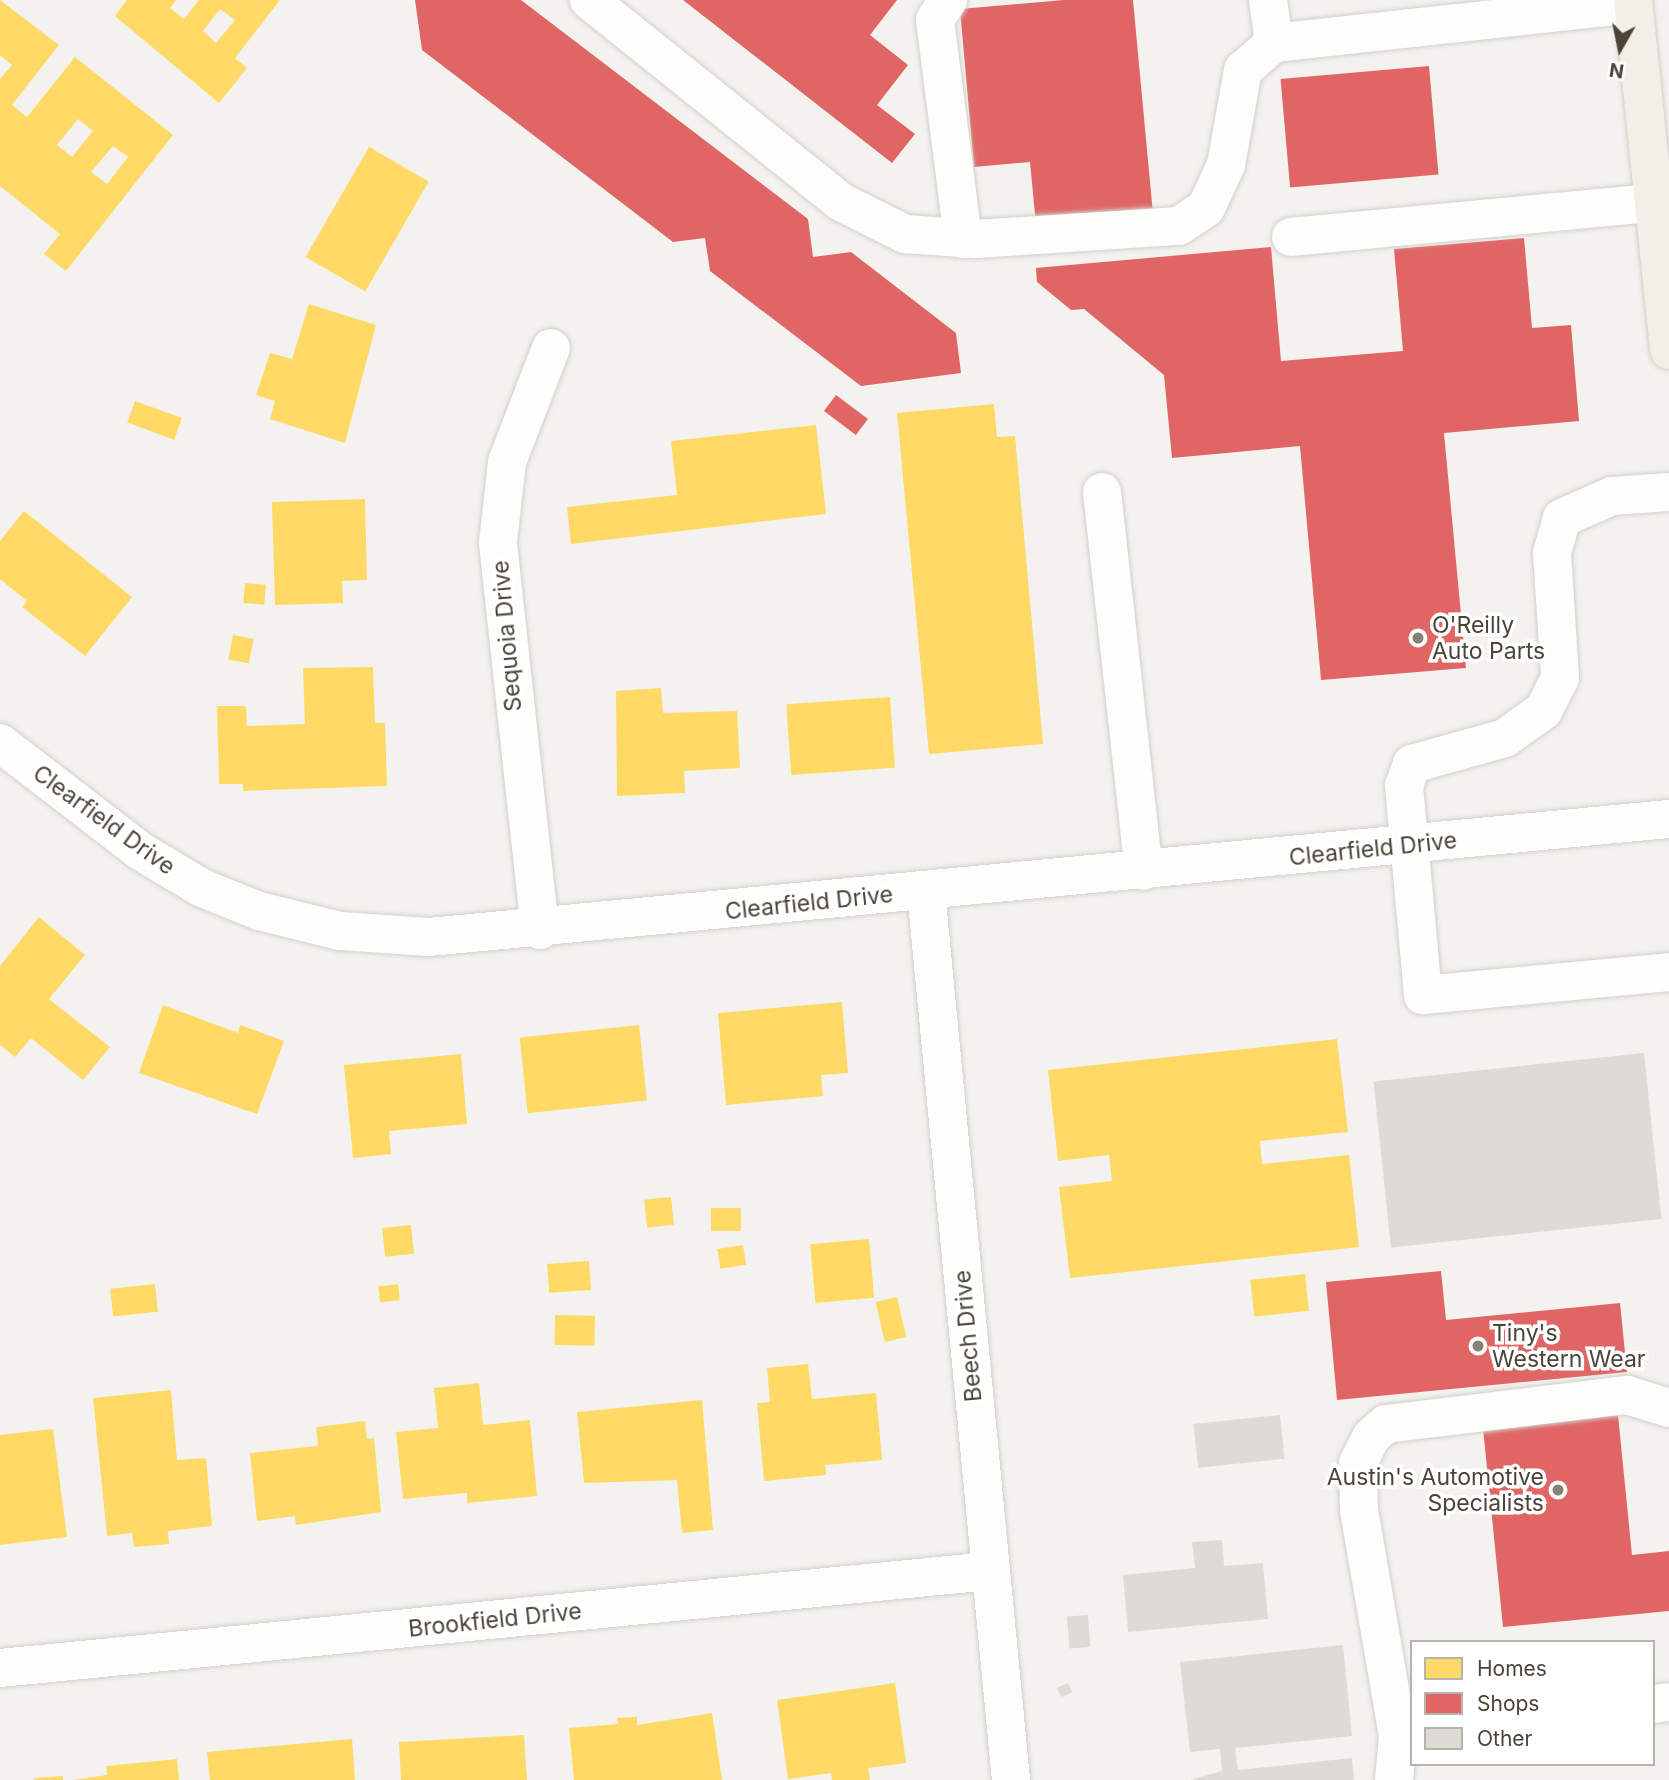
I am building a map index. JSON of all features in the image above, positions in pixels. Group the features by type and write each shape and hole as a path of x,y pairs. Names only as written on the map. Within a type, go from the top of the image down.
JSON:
{"main road":[{"path":"1633,2 1669,350"}],"street":[{"path":"589,0 841,202 905,234 963,239 1179,226 1206,208 1226,165 1243,70 1274,43 1633,2"},
{"path":"948,0 935,20 963,239"},
{"path":"1268,0 1274,43"},
{"path":"1291,237 1654,203"},
{"name":"Sequoia Drive","path":"540,930 499,542 508,462 551,348"},
{"path":"1102,492 1144,871"},
{"path":"1669,492 1612,496 1562,518 1552,553 1560,678 1544,710 1505,738 1412,764 1404,786 1413,845 1423,995 1669,972"},
{"name":"Clearfield Drive","path":"0,743 140,851 259,911 340,931 429,937 540,930 1669,819"},
{"name":"Beech Drive","path":"926,891 1011,1780"},
{"path":"1394,1780 1405,1734 1359,1511 1358,1463 1371,1437 1386,1424 1627,1395 1669,1408"},
{"name":"Brookfield Drive","path":"0,1668 990,1571"}],"building: Homes":[{"path":"0,0 59,45 12,105 27,117 75,57 173,135 66,271 44,254 60,234 0,186 0,79 12,65 0,55","holes":["78,119 93,131 72,157 57,145","113,146 128,157 107,184 91,172"]},
{"path":"127,0 176,0 170,8 184,19 199,0 280,0 235,58 247,68 219,103 115,16","holes":["220,9 235,20 216,43 203,31"]},
{"path":"369,147 429,181 365,291 306,257"},
{"path":"309,304 376,325 345,443 270,419 275,401 256,395 270,353 292,359"},
{"path":"135,401 182,418 174,440 127,423"},
{"path":"994,404 997,437 1015,436 1043,744 929,754 897,413"},
{"path":"816,425 826,514 571,544 567,507 677,495 671,441"},
{"path":"365,499 367,580 342,581 343,603 275,605 272,502"},
{"path":"24,511 132,597 85,656 22,607 27,601 0,579 0,541"},
{"path":"245,583 266,585 264,605 243,603"},
{"path":"233,635 254,639 249,664 228,660"},
{"path":"373,667 375,723 385,723 387,786 243,791 243,784 219,784 217,706 246,706 247,726 305,724 303,668"},
{"path":"661,688 663,713 737,711 740,768 684,771 685,793 617,796 616,691"},
{"path":"890,697 895,768 791,775 786,704"},
{"path":"39,917 85,955 49,999 110,1047 83,1080 31,1038 15,1057 0,1045 0,966"},
{"path":"842,1002 848,1073 821,1075 823,1096 726,1105 718,1013"},
{"path":"163,1005 238,1033 240,1025 284,1041 257,1114 139,1073"},
{"path":"639,1025 647,1101 528,1113 520,1038"},
{"path":"1337,1039 1348,1132 1260,1141 1262,1164 1349,1155 1359,1247 1070,1278 1059,1187 1112,1181 1109,1155 1058,1161 1048,1070"},
{"path":"461,1054 467,1124 389,1131 391,1154 353,1158 344,1065"},
{"path":"671,1197 674,1225 647,1228 644,1200"},
{"path":"711,1208 741,1208 741,1231 711,1231"},
{"path":"411,1225 414,1254 385,1257 382,1228"},
{"path":"869,1239 874,1298 815,1303 810,1244"},
{"path":"743,1245 746,1265 720,1269 717,1249"},
{"path":"589,1261 591,1290 549,1293 547,1264"},
{"path":"1305,1274 1309,1311 1254,1317 1250,1280"},
{"path":"155,1284 158,1312 113,1317 110,1289"},
{"path":"398,1284 400,1300 380,1302 378,1286"},
{"path":"897,1297 906,1337 885,1342 876,1302"},
{"path":"555,1315 595,1316 594,1346 554,1345"},
{"path":"808,1364 812,1399 876,1393 882,1460 825,1465 826,1475 764,1481 757,1403 770,1402 767,1368"},
{"path":"479,1383 483,1425 530,1420 537,1496 467,1503 467,1493 403,1499 396,1432 438,1428 434,1388"},
{"path":"171,1390 177,1460 206,1458 212,1526 168,1531 169,1544 134,1547 132,1533 107,1536 93,1398"},
{"path":"702,1400 713,1530 682,1533 677,1480 584,1483 577,1412"},
{"path":"365,1421 367,1439 374,1438 381,1512 296,1525 295,1516 257,1521 250,1453 318,1446 316,1427"},
{"path":"53,1429 67,1537 0,1545 0,1435"},
{"path":"895,1683 906,1763 868,1768 870,1780 832,1780 831,1773 788,1779 777,1700"},
{"path":"712,1713 722,1780 574,1780 569,1728 618,1724 617,1718 637,1717 637,1725"},
{"path":"524,1735 527,1780 401,1780 399,1742"},
{"path":"352,1739 355,1780 210,1780 207,1752"},
{"path":"177,1759 179,1780 73,1780 107,1775 106,1766"},
{"path":"63,1776 63,1780 34,1780 34,1778"}],"building: Shops":[{"path":"415,0 521,0 808,219 813,257 851,252 956,333 961,373 861,386 710,271 705,238 673,242 422,50"},
{"path":"683,0 897,0 870,35 908,65 877,105 915,134 892,163"},
{"path":"1064,0 1133,0 1153,214 1036,225 1030,162 974,167 960,9"},
{"path":"1429,66 1438,175 1290,188 1281,79"},
{"path":"1524,238 1532,328 1571,325 1579,421 1444,433 1466,668 1321,680 1300,446 1172,458 1164,375 1084,309 1071,310 1037,282 1036,268 1271,247 1281,361 1403,351 1394,249"},
{"path":"836,395 868,419 856,435 824,411"},
{"name":"Tiny's Western Wear","path":"1441,1271 1446,1320 1620,1303 1627,1372 1337,1400 1326,1282"},
{"name":"Austin's Automotive Specialists","path":"1618,1415 1632,1555 1669,1551 1669,1611 1503,1627 1483,1428"}],"building: Other":[{"path":"1644,1053 1661,1219 1391,1248 1373,1081"},
{"path":"1280,1415 1285,1459 1198,1468 1193,1424"},
{"path":"1222,1540 1224,1566 1263,1563 1268,1619 1128,1632 1123,1575 1195,1568 1192,1542"},
{"path":"1088,1615 1090,1647 1069,1648 1067,1616"},
{"path":"1343,1645 1352,1736 1235,1748 1238,1770 1352,1758 1354,1780 1190,1780 1222,1771 1220,1749 1190,1752 1180,1662"},
{"path":"1068,1683 1072,1692 1061,1697 1057,1688"}],"place":[{"name":"O'Reilly Auto Parts","path":"1418,638"},
{"name":"Tiny's Western Wear","path":"1478,1346"},
{"name":"Austin's Automotive Specialists","path":"1558,1490"}]}
